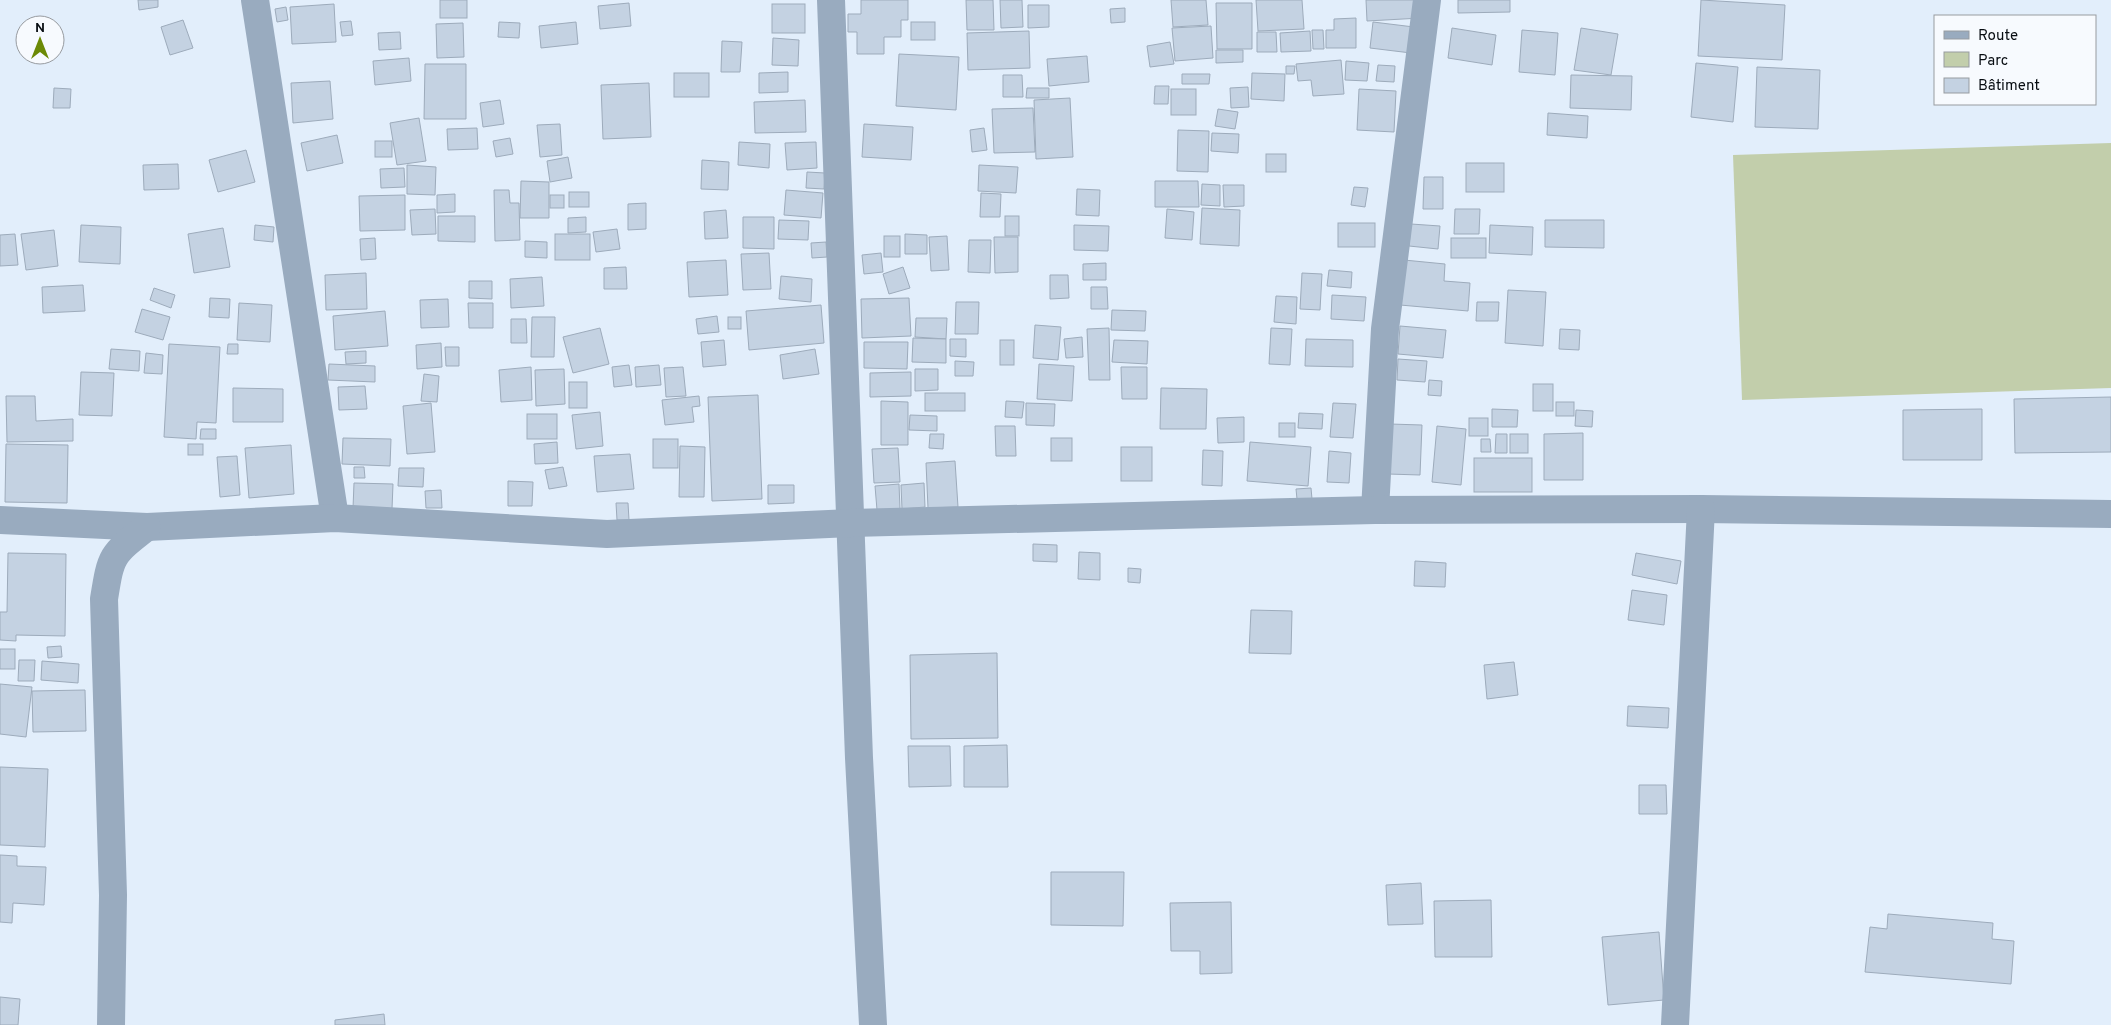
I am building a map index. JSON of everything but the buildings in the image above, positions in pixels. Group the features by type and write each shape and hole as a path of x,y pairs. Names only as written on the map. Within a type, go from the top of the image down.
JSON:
{"street":[{"path":"255,0 335,518"},
{"path":"832,0 859,758 873,1025"},
{"path":"1375,510 1385,329 1427,0"},
{"path":"0,520 146,527 335,518 607,534 851,523 1375,510 1701,510 2111,514"},
{"path":"1675,1025 1701,510"},
{"path":"111,1025 113,895 104,599 110,562 122,546 146,527"}],"green space":[{"path":"2111,143 2111,388 1742,400 1733,155"}]}
